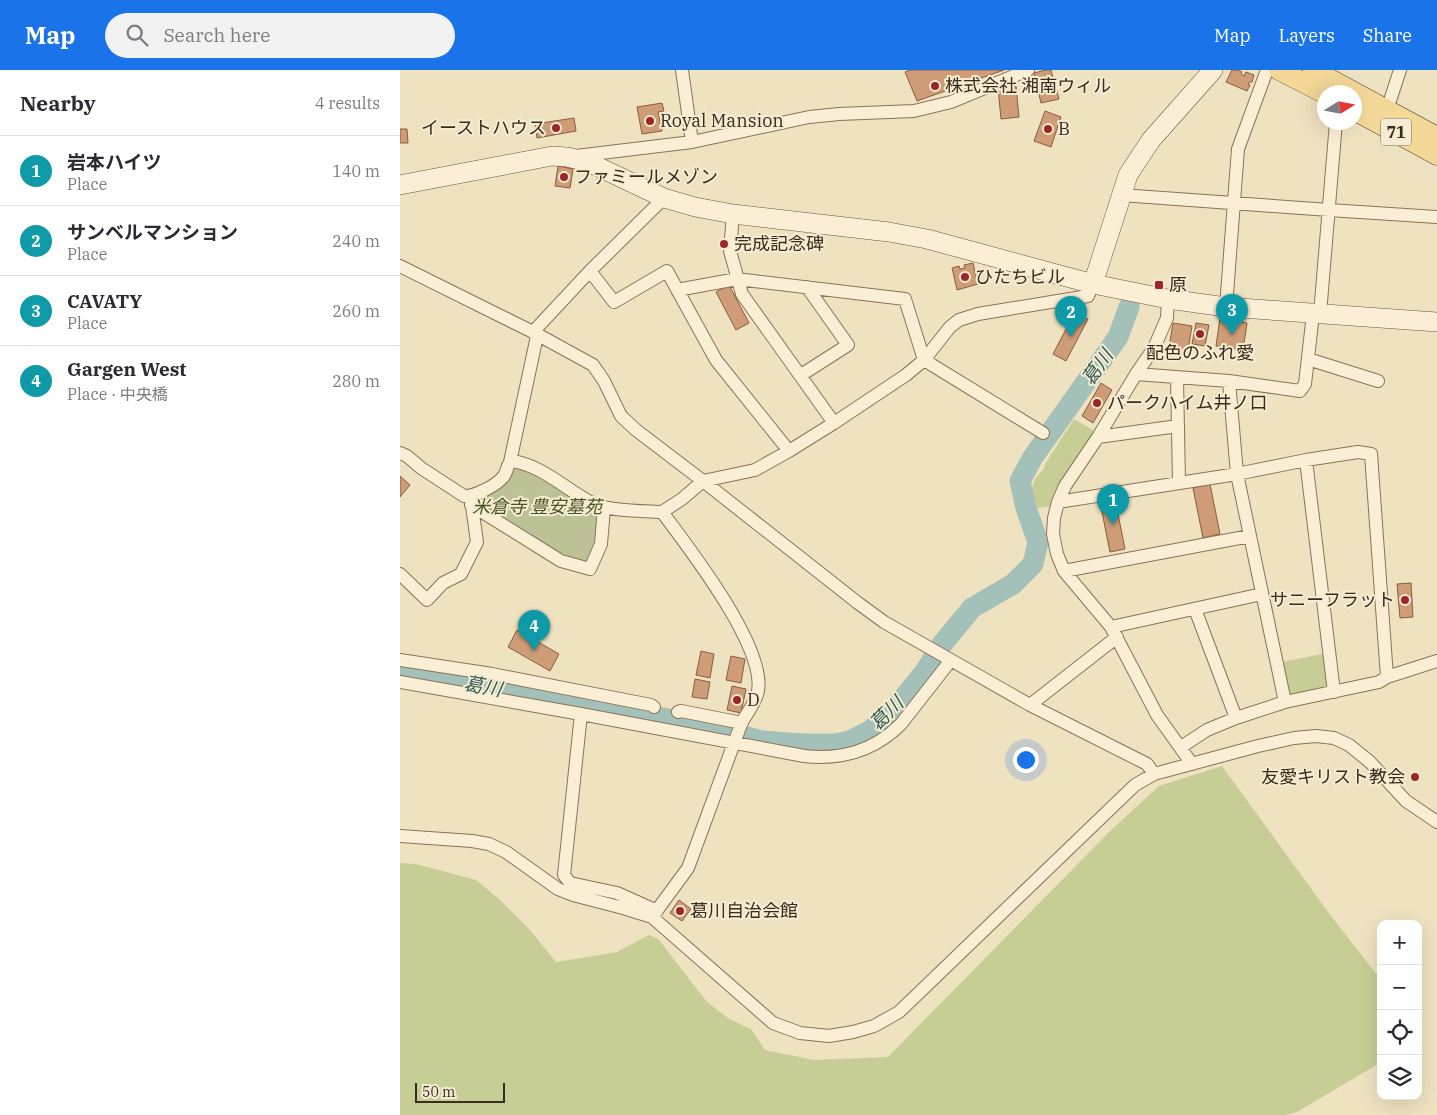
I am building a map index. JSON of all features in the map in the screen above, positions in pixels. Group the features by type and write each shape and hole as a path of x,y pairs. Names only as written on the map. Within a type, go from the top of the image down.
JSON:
{"main road":[{"path":"1279,70 1317,89"},
{"name":"71","path":"1313,70 1437,137"},
{"name":"71","path":"1362,114 1437,154"}],"street":[{"path":"682,70 692,142"},
{"path":"567,157 692,142 809,117 914,111 951,102 1028,70"},
{"path":"510,462 516,461 534,468 604,508 662,512 682,499 703,481 755,470 834,422 906,375 924,360 950,327 958,320 978,314 1088,296 1094,284 1128,175 1151,140 1213,70"},
{"path":"1226,307 1238,149 1267,70"},
{"path":"1387,110 1400,70"},
{"path":"1136,374 1229,381 1300,391 1305,384 1316,314 1335,130"},
{"path":"400,185 552,156 567,157 588,162 664,198 696,207 733,214 889,232 927,239 1094,284 1168,299 1226,307 1437,322"},
{"path":"1121,195 1437,217"},
{"path":"471,501 503,478 510,462 535,334 590,272 664,198"},
{"path":"733,214 730,251 742,294 834,422"},
{"path":"400,266 593,365 604,381 621,416 636,430 884,622 1030,705 1147,764 1154,774"},
{"path":"590,272 614,302 667,271 716,360 789,451"},
{"path":"677,290 737,279 905,299 924,360 1043,433"},
{"path":"800,375 848,344 807,288"},
{"path":"1168,299 1168,318 1154,348 1065,486 1058,502 1053,534 1057,554 1064,571 1114,632 1157,715 1192,764"},
{"path":"1308,359 1378,381"},
{"path":"1177,378 1179,482"},
{"path":"1229,381 1237,474 1285,702"},
{"path":"1098,437 1178,426"},
{"path":"1058,502 1237,474 1358,452 1371,454 1387,677"},
{"path":"400,453 561,561 590,569 601,544 604,508"},
{"path":"1306,460 1334,692"},
{"path":"400,574 427,600 443,583 461,574 477,542 471,501"},
{"path":"654,914 688,868 742,723 758,693 756,667 746,641 723,598 662,512"},
{"path":"1064,571 1250,536"},
{"path":"1030,705 1114,632 1195,609 1262,594"},
{"path":"1195,609 1236,718"},
{"path":"400,660 492,674 642,703 654,707"},
{"path":"400,682 804,756 832,758 873,746 894,732 952,660"},
{"path":"1181,747 1207,730 1236,718 1285,702 1380,682 1387,677 1437,661"},
{"path":"487,697 492,674"},
{"path":"678,712 742,723"},
{"path":"582,714 564,875 570,882 617,893 654,914 773,1023 800,1032 829,1036 874,1026 899,1012 1136,784 1154,774 1294,738 1316,736 1334,738 1349,745 1370,762 1406,801 1437,822"},
{"path":"400,836 489,844 506,852 558,889 573,895 654,914"}],"green space":[{"path":"1074,419 1096,432 1053,506 1037,508 1033,495 1034,482"},
{"name":"米倉寺 豊安墓苑","path":"516,467 550,482 596,510 600,517 597,542 589,562 583,564 563,555 480,506 480,497 507,482 511,468"},
{"path":"1327,653 1331,684 1327,689 1294,697 1288,693 1282,662"},
{"path":"1222,766 1331,916 1377,975 1377,1065 1297,1112 1287,1115 400,1115 400,863 416,864 476,880 500,900 529,929 556,962 617,952 649,935 658,939 707,1002 729,1019 751,1029 765,1050 814,1060 888,1057 1109,832 1159,786"}],"building":[{"name":"株式会社 湘南ウィル","path":"910,70 1004,70 917,101 905,72"},
{"path":"1051,70 1059,99 1041,103 1034,73"},
{"path":"1232,70 1242,72 1241,74 1244,76 1246,72 1254,75 1252,82 1248,84 1250,85 1247,91 1226,82"},
{"path":"1016,86 1019,117 1001,119 998,88"},
{"name":"Royal Mansion","path":"662,103 664,111 658,112 662,131 642,134 637,107"},
{"name":"B","path":"1045,111 1061,117 1051,147 1034,141"},
{"name":"イーストハウス","path":"574,118 576,131 537,138 535,124"},
{"path":"400,129 407,129 408,143 400,143"},
{"name":"ファミールメゾン","path":"558,166 573,169 570,188 555,186"},
{"name":"ひたちビル","path":"973,263 978,284 957,290 952,268 959,266 960,269 965,268 964,265"},
{"path":"729,285 749,323 736,330 716,292"},
{"path":"1075,312 1088,319 1066,361 1053,354"},
{"path":"1220,318 1247,323 1243,350 1216,346"},
{"path":"1173,323 1192,326 1187,356 1168,353"},
{"name":"配色のふれ愛","path":"1196,323 1209,325 1205,346 1192,344"},
{"name":"パークハイム井ノ口","path":"1101,383 1112,390 1093,423 1082,416"},
{"path":"400,476 410,485 400,497"},
{"path":"1210,484 1220,534 1203,538 1193,488"},
{"path":"1115,499 1125,549 1110,552 1100,502"},
{"name":"サニーフラット","path":"1411,583 1413,617 1400,618 1397,584"},
{"path":"517,630 559,654 550,671 508,647"},
{"path":"701,651 714,654 710,678 696,675"},
{"path":"731,656 745,659 741,683 726,680"},
{"path":"695,679 710,682 707,699 692,697"},
{"name":"D","path":"732,686 746,689 741,713 727,710"},
{"name":"葛川自治会館","path":"679,900 691,909 682,921 670,913"}],"waterway":[{"name":"葛川","path":"400,671 680,721 762,741 802,744 835,744 850,741 870,731 893,711 924,673 943,643 972,608 1013,584 1033,564 1038,542 1026,508 1020,481 1033,457 1118,337 1129,307"}],"place":[{"name":"株式会社 湘南ウィル","path":"935,86"},
{"name":"Royal Mansion","path":"650,121"},
{"name":"イーストハウス","path":"556,128"},
{"name":"B","path":"1048,129"},
{"name":"ファミールメゾン","path":"564,177"},
{"name":"完成記念碑","path":"724,244"},
{"name":"ひたちビル","path":"965,277"},
{"name":"原","path":"1159,285"},
{"name":"配色のふれ愛","path":"1200,334"},
{"name":"CAVATY","path":"1232,335"},
{"name":"サンベルマンション","path":"1071,337"},
{"name":"パークハイム井ノ口","path":"1097,403"},
{"name":"岩本ハイツ","path":"1113,525"},
{"name":"サニーフラット","path":"1405,600"},
{"name":"Gargen West","path":"534,651"},
{"name":"D","path":"737,700"},
{"name":"友愛キリスト教会","path":"1415,777"},
{"name":"葛川自治会館","path":"680,911"}]}
